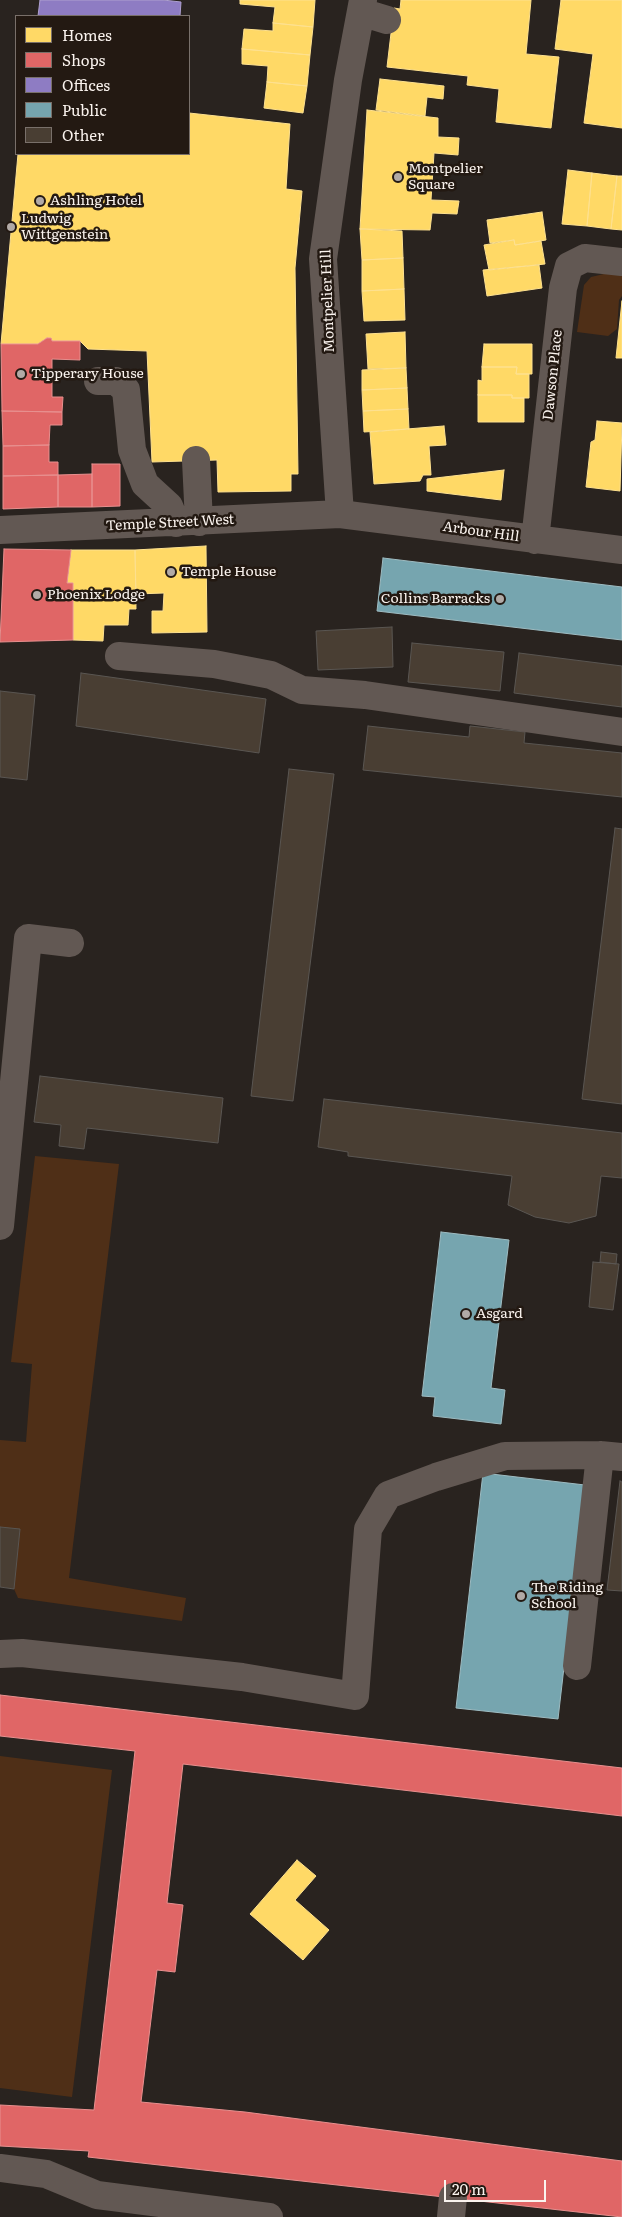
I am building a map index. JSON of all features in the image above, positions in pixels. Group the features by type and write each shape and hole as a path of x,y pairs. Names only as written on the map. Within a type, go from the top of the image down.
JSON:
{"street":[{"path":"362,6 387,20"},
{"name":"Montpelier Hill","path":"340,514 323,259 348,80 362,6"},
{"name":"Dawson Place","path":"535,540 563,288 569,266 585,258 622,262"},
{"path":"98,381 116,381 126,390 132,450 145,484 187,522"},
{"path":"187,522 196,460"},
{"name":"Temple Street West","path":"0,530 340,514"},
{"name":"Arbour Hill","path":"340,514 622,550"},
{"path":"119,656 214,664 271,675 302,690 364,695 622,732"},
{"path":"523,719 567,712 622,718"},
{"path":"0,1226 28,938 70,943"},
{"path":"0,1654 22,1653 242,1677 355,1696 368,1529 388,1495 436,1477 506,1456 611,1456 577,1666"},
{"path":"0,2168 46,2174 97,2195 269,2217"}],"shaded area":[{"path":"608,273 622,274 622,296 619,300 617,329 608,336 577,332 584,285 591,277"},
{"path":"35,1156 119,1164 69,1578 186,1598 182,1621 18,1598 14,1589 20,1530 0,1527 0,1440 26,1442 32,1364 11,1362"},
{"path":"0,1756 112,1770 72,2097 0,2088"}],"building: Homes":[{"path":"240,0 315,0 313,27 273,23 275,7 240,4"},
{"path":"401,0 531,0 526,54 559,57 551,128 496,122 499,89 467,85 468,76 387,67 394,8 400,9"},
{"path":"561,0 622,0 622,128 584,123 593,54 555,49"},
{"path":"273,23 313,27 310,55 242,49 244,29 273,31"},
{"path":"242,49 310,55 307,86 267,82 268,66 242,64"},
{"path":"380,79 444,86 443,99 427,97 425,116 376,110"},
{"path":"267,82 307,86 303,113 264,108"},
{"name":"Montpelier Square","path":"367,110 438,118 438,137 459,138 458,155 434,153 431,200 459,201 457,214 432,213 430,230 360,229"},
{"name":"Ashling Hotel","path":"190,113 290,124 286,189 302,191 295,268 298,474 291,474 291,491 218,492 217,460 152,462 147,351 88,349 80,341 52,341 51,338 47,338 38,344 1,344 18,155 190,155"},
{"path":"568,170 592,173 587,226 562,224"},
{"path":"592,173 617,176 611,229 587,226"},
{"path":"617,176 622,176 622,230 611,229"},
{"path":"542,212 546,240 515,245 514,240 490,243 487,220"},
{"path":"360,229 402,231 403,258 362,260"},
{"path":"514,240 515,245 541,241 545,264 489,270 484,245"},
{"path":"403,258 404,289 362,291 362,260"},
{"path":"539,265 542,288 487,296 483,270"},
{"path":"404,289 405,320 364,321 362,291"},
{"path":"622,301 622,358 616,358"},
{"path":"405,332 406,368 368,369 366,334"},
{"path":"484,344 532,344 532,374 516,374 517,367 482,367"},
{"path":"482,367 517,367 516,374 529,374 529,398 512,398 512,395 478,395 478,380 482,381"},
{"path":"406,368 407,388 362,390 362,370"},
{"path":"407,388 408,409 363,411 362,390"},
{"path":"478,395 512,395 512,398 524,398 524,422 478,422"},
{"path":"408,409 409,429 364,432 363,411"},
{"path":"597,421 622,423 620,491 586,487 591,442 595,440"},
{"path":"444,426 446,445 429,446 431,475 423,475 420,481 374,484 370,432"},
{"path":"504,470 501,500 427,491 427,479"},
{"name":"Temple House","path":"206,546 207,632 152,633 152,611 163,611 164,593 136,594 135,550"},
{"path":"71,550 135,550 136,609 129,609 128,625 104,625 103,641 73,640 73,583 67,583"},
{"path":"297,1860 316,1876 295,1900 329,1930 303,1960 250,1914"}],"building: Shops":[{"path":"47,338 51,338 52,341 80,341 80,360 52,359 52,397 63,397 62,412 2,411 1,344 38,344"},
{"path":"2,411 62,412 62,425 50,425 49,445 3,446"},
{"path":"49,445 49,462 58,462 58,475 3,476 3,446"},
{"path":"92,464 120,464 120,506 92,507"},
{"path":"92,474 92,507 58,507 58,475"},
{"path":"58,475 58,507 3,509 3,476"},
{"name":"Phoenix Lodge","path":"4,549 71,550 67,583 73,583 73,640 0,642"},
{"path":"0,1695 622,1768 622,1816 183,1764 167,1903 183,1905 175,1972 157,1970 141,2102 245,2112 622,2161 622,2217 88,2157 89,2151 0,2146 0,2105 94,2110 135,1751 0,1736"}],"building: Offices":[{"path":"40,0 163,0 181,2 180,15 38,15"}],"building: Public":[{"name":"Collins Barracks","path":"383,558 622,587 622,640 377,611"},
{"name":"Asgard","path":"441,1232 509,1240 491,1388 505,1390 501,1424 433,1416 435,1397 422,1396"},
{"name":"The Riding School","path":"483,1473 585,1485 558,1719 456,1708"}],"building: Other":[{"path":"392,627 393,667 318,670 316,631"},
{"path":"412,643 504,652 500,691 408,682"},
{"path":"519,653 622,666 622,707 514,693"},
{"path":"81,673 266,699 259,753 76,726"},
{"path":"0,691 35,695 27,780 0,777"},
{"path":"368,726 469,737 470,726 525,732 524,743 622,753 622,797 363,770"},
{"path":"289,769 334,774 293,1101 251,1096"},
{"path":"615,828 622,829 622,1104 582,1099"},
{"path":"40,1076 223,1098 218,1143 87,1128 84,1149 59,1146 61,1125 34,1122"},
{"path":"324,1099 622,1133 622,1178 601,1176 596,1216 569,1223 535,1217 508,1205 512,1176 348,1156 348,1152 318,1147"},
{"path":"601,1252 617,1254 616,1264 600,1262"},
{"path":"593,1262 619,1264 613,1310 589,1307"},
{"path":"620,1481 622,1482 622,1591 607,1590"},
{"path":"0,1527 20,1529 14,1589 0,1587"}],"place":[{"name":"Montpelier Square","path":"398,177"},
{"name":"Ashling Hotel","path":"40,201"},
{"name":"Ludwig Wittgenstein","path":"11,227"},
{"name":"Tipperary House","path":"21,374"},
{"name":"Temple House","path":"171,572"},
{"name":"Phoenix Lodge","path":"37,595"},
{"name":"Collins Barracks","path":"500,599"},
{"name":"Asgard","path":"466,1314"},
{"name":"The Riding School","path":"521,1596"}]}
